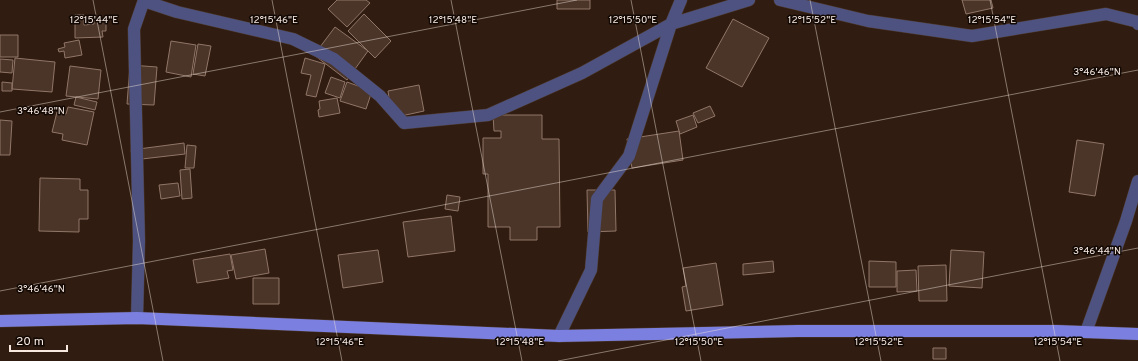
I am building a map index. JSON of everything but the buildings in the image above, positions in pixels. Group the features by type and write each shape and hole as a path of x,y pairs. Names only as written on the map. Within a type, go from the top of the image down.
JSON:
{"main road":[{"path":"0,321 137,318 559,336 798,331 1057,331 1138,334"}],"street":[{"path":"137,318 138,241 134,29 144,0 178,12 292,39 334,59 380,96 404,123 488,115 582,73 671,24 749,0"},
{"path":"559,336 591,270 597,199 629,156 671,24 681,0"},
{"path":"780,0 868,21 972,36 1106,14 1138,22 1138,24"},
{"path":"1086,332 1126,221 1138,181"}]}
